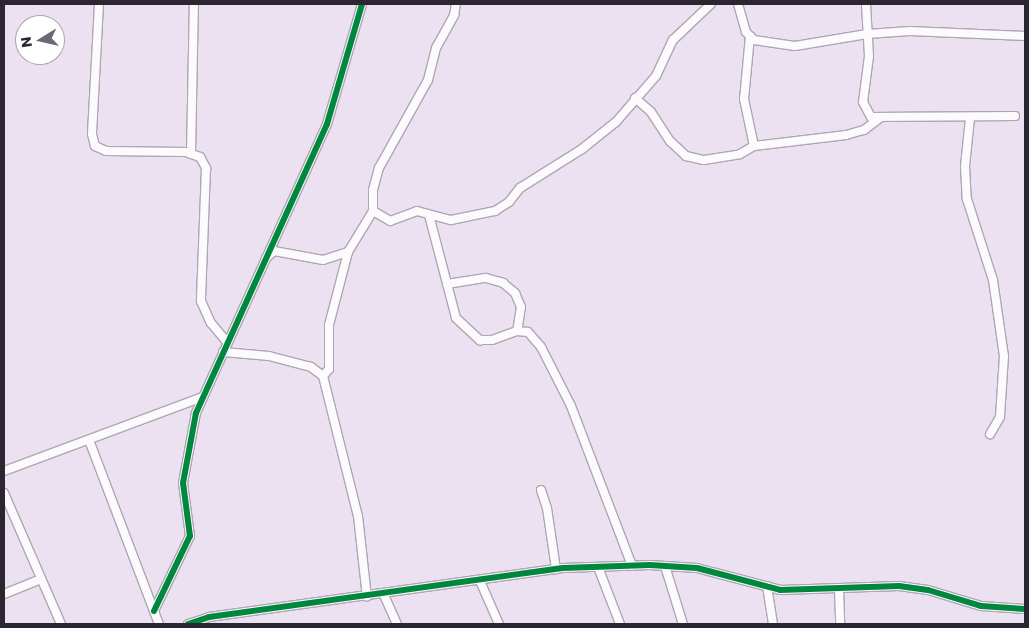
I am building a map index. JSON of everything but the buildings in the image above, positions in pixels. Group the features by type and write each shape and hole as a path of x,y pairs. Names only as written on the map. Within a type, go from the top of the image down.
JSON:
{"street":[{"path":"99,4 92,125 95,146 106,151 191,154 200,157 206,168 201,301 211,323 227,342"},
{"path":"191,154 194,4"},
{"path":"154,611 190,536 183,483 196,413 327,124 362,4"},
{"path":"324,376 329,369 329,325 348,252 373,211 373,190 379,168 428,80 436,48 454,15 456,4"},
{"path":"373,211 390,221 417,211 451,220 495,211 509,202 520,188 582,148 609,127 656,76 673,40 711,4"},
{"path":"738,4 746,32 754,40 796,46 867,34 970,32 1025,36"},
{"path":"866,4 869,56 862,87 863,102 871,117 916,115 970,118 1015,116"},
{"path":"750,36 744,99 754,146"},
{"path":"635,98 652,112 670,141 686,156 704,160 740,154 754,146 864,130 881,117"},
{"path":"970,118 965,166 967,200 993,280 1004,356 1000,417 990,434"},
{"path":"429,215 456,318 480,340 492,340 517,331 528,332 536,339 566,394 632,566"},
{"path":"265,259 274,251 323,260 348,252"},
{"path":"447,284 486,278 503,283 515,293 521,307 517,331"},
{"path":"223,352 269,356 311,367 324,376 358,516 366,598"},
{"path":"4,471 204,398"},
{"path":"89,440 159,624"},
{"path":"541,490 547,508 556,569"},
{"path":"4,493 61,624"},
{"path":"188,624 556,569 632,566 697,568 780,590 899,586 928,590 981,606 1025,609"},
{"path":"665,566 683,624"},
{"path":"598,567 620,624"},
{"path":"4,594 41,579"},
{"path":"480,581 499,624"},
{"path":"767,586 773,624"},
{"path":"839,589 840,624"},
{"path":"384,595 396,624"}],"cycle path":[{"path":"154,611 190,536 183,483 196,413 327,124 362,4"},
{"path":"188,624 209,617 563,568 650,565 697,568 780,590 899,586 928,590 981,606 1025,609"}]}
